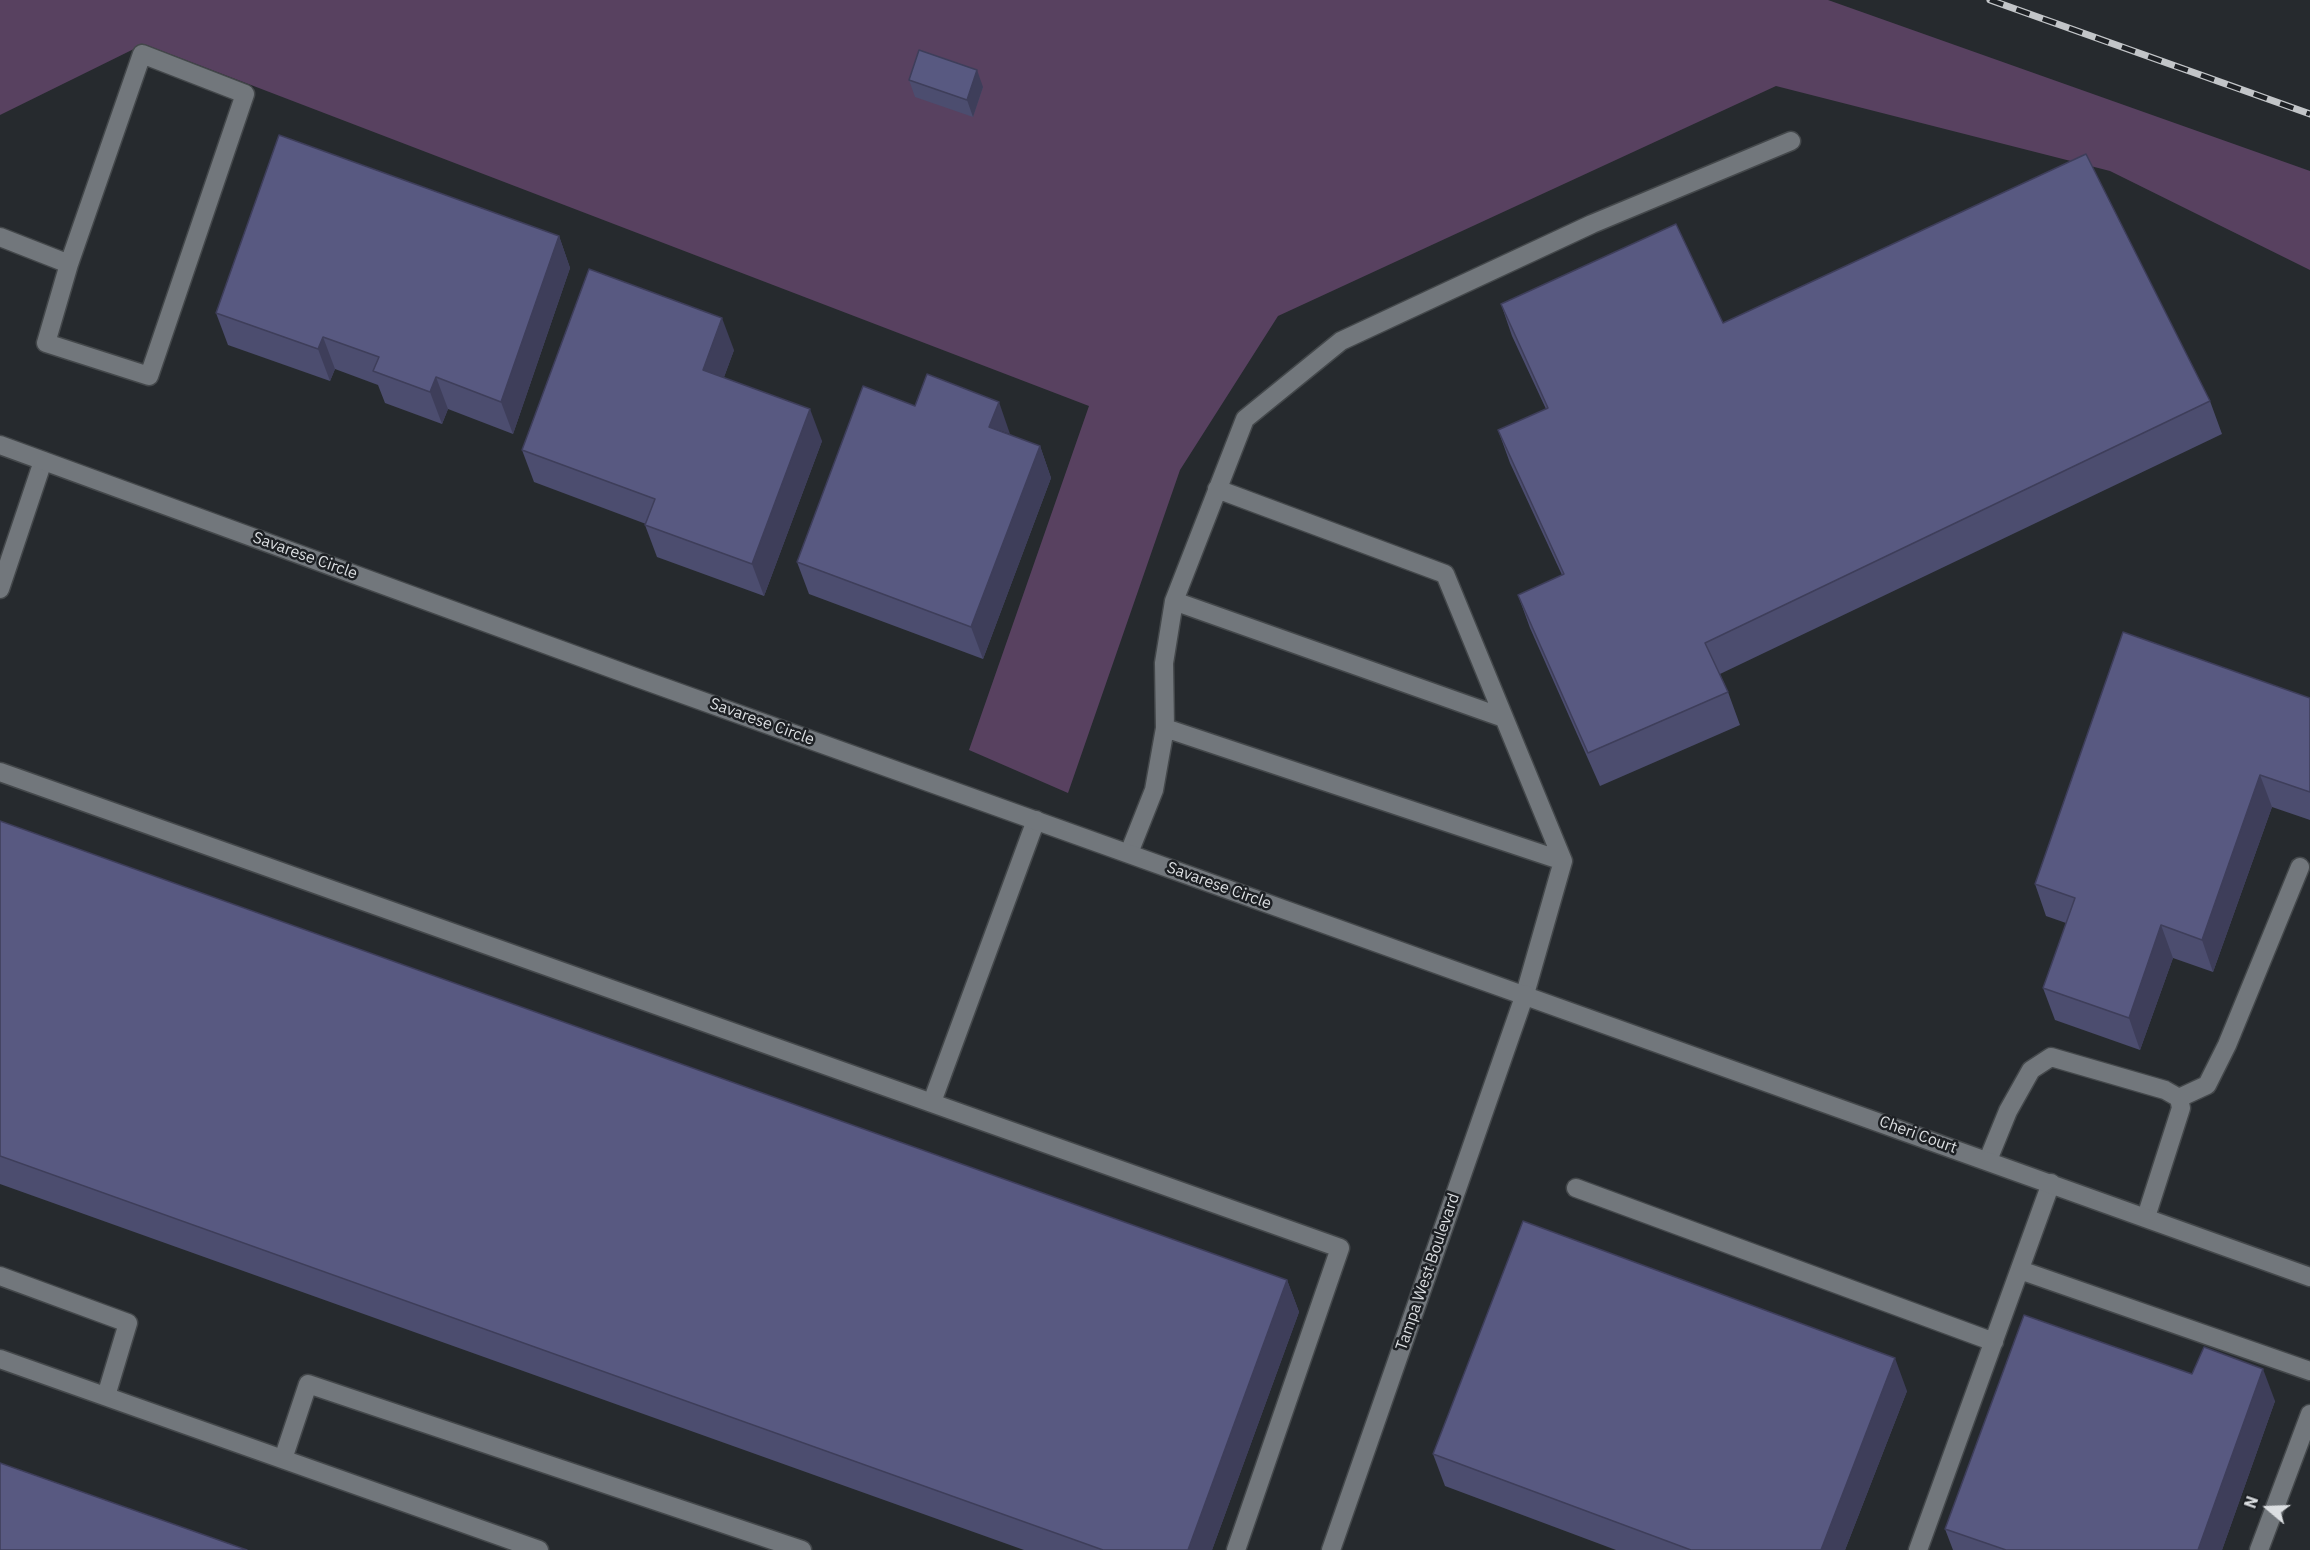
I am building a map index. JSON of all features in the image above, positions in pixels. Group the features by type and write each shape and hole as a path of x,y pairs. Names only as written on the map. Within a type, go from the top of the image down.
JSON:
{"street":[{"path":"142,54 245,94 149,376 46,343 69,264 142,54"},
{"path":"1129,853 1154,790 1165,728 1164,663 1174,601 1245,419 1341,341 1592,224 1791,141"},
{"path":"0,237 69,264"},
{"name":"Savarese Circle","path":"0,445 1036,820 1525,994"},
{"path":"0,589 43,461"},
{"path":"1217,489 1445,574 1563,861"},
{"path":"1174,601 1504,718"},
{"path":"1165,728 1563,861"},
{"path":"0,772 1340,1248 1236,1550"},
{"path":"932,1102 1036,820"},
{"name":"Tampa West Boulevard","path":"1331,1550 1525,994 1563,861"},
{"path":"1988,1160 2007,1111 2031,1070 2051,1058 2112,1074 2179,1098 2207,1085 2227,1045 2300,867"},
{"name":"Cheri Court","path":"1525,994 2310,1276"},
{"path":"2146,1217 2181,1108 2179,1098"},
{"path":"1918,1550 2051,1183"},
{"path":"1576,1188 1994,1342"},
{"path":"2020,1270 2310,1371"},
{"path":"0,1276 128,1323 105,1396"},
{"path":"0,1359 539,1550"},
{"path":"283,1459 308,1384 802,1550"},
{"path":"2259,1550 2310,1414"}],"shaded area":[{"path":"0,0 1828,0 2310,171 2310,270 2110,171 1776,86 1278,316 1180,470 1068,793 969,750 1089,406 144,44 0,115"}],"building":[{"path":"919,50 977,70 967,100 909,80"},
{"path":"279,135 559,236 501,402 436,377 430,392 373,371 379,357 323,337 318,349 216,313"},
{"path":"2086,154 2210,401 1705,643 1728,692 1588,753 1518,595 1564,574 1498,430 1548,408 1501,304 1676,224 1723,323"},
{"path":"589,269 722,318 703,370 810,409 752,564 645,525 655,499 522,450"},
{"path":"927,374 999,402 989,427 1040,446 971,627 797,562 863,386 915,406"},
{"path":"2123,632 2310,698 2310,792 2260,775 2202,940 2161,925 2129,1018 2043,988 2075,898 2035,884"},
{"path":"0,821 1287,1280 1188,1550 1103,1550 0,1156"},
{"path":"1523,1221 1895,1358 1821,1550 1691,1550 1433,1454"},
{"path":"2024,1315 2192,1374 2204,1347 2263,1369 2198,1550 2006,1550 1945,1529"},
{"path":"0,1463 247,1550 0,1550"}],"railway":[{"path":"1990,0 2310,114"}]}
